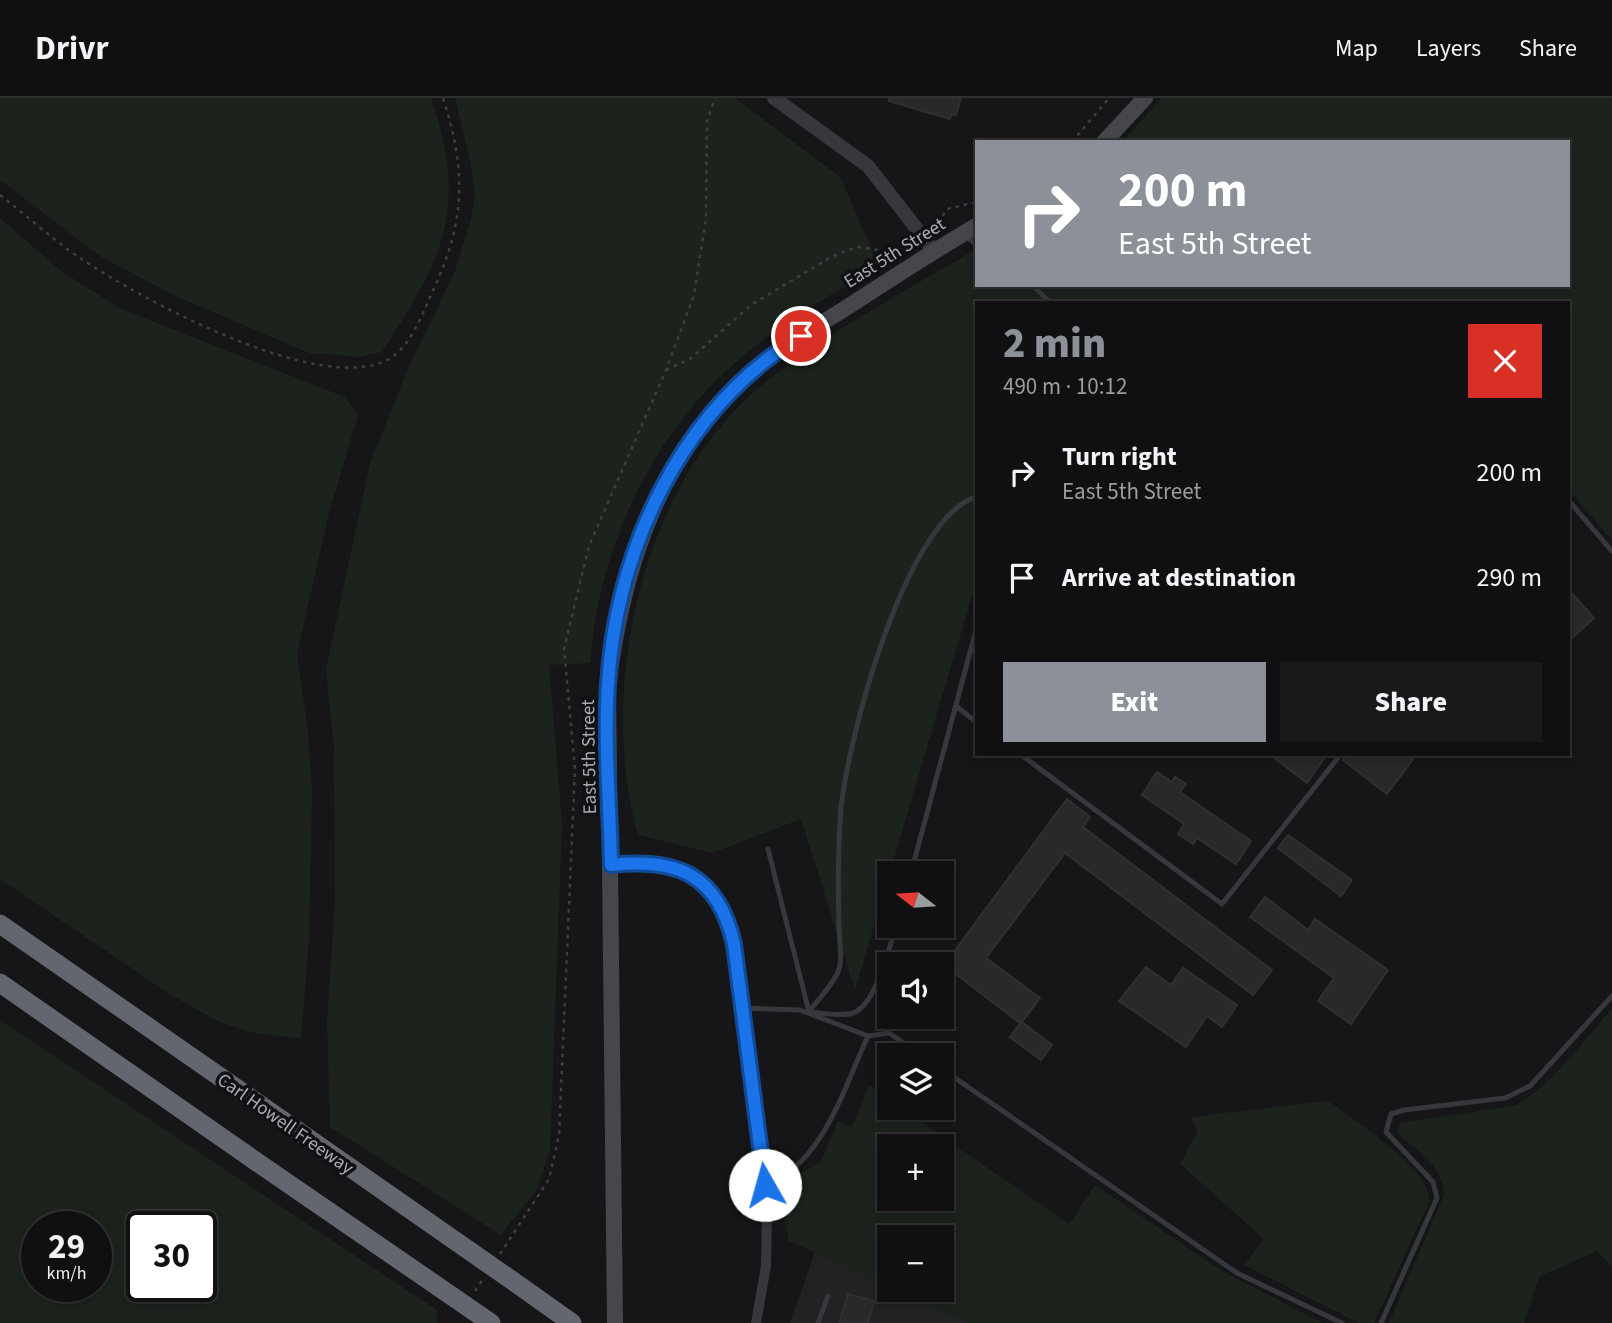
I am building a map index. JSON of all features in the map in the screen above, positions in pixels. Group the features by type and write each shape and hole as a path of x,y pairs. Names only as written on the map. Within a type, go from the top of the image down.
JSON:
{"highway":[{"name":"Carl Howell Freeway","path":"0,924 572,1323"},
{"path":"0,983 491,1323"}],"main road":[{"path":"1106,140 1145,98"},
{"name":"East 5th Street","path":"615,1323 608,685 615,631 638,544 664,484 714,410 756,369 782,348 970,230"}],"street":[{"path":"774,98 868,166 934,251"},
{"path":"611,865 659,863 684,872 708,890 731,930 765,1185 767,1248 756,1323"}],"lane":[{"path":"1034,287 1049,301"},
{"path":"809,1012 839,970 840,818 849,758 870,678 888,624 935,534 956,509 975,499"},
{"path":"1570,502 1612,551"},
{"path":"914,861 975,634"},
{"path":"956,706 975,721"},
{"path":"1023,756 1222,904 1339,756"},
{"path":"768,849 809,1012"},
{"path":"743,1008 851,1013 861,1009 877,984 892,938"},
{"path":"1381,1323 1437,1198 1433,1182 1386,1132 1391,1114 1404,1110 1505,1098 1530,1087 1612,996"},
{"path":"809,1012 868,1036 889,1033 904,1043"},
{"path":"765,1185 777,1181 803,1162 815,1144 868,1036"},
{"path":"954,1077 1237,1273 1342,1323"},
{"path":"818,1323 828,1296"}],"path":[{"path":"0,195 78,256 183,317 308,364 334,368 376,365 392,357 405,343 444,268 457,228 458,162 443,98"},
{"path":"500,1254 549,1179 559,1135 575,769 564,649 570,615 589,546 666,370 694,295 706,218 707,121 715,98"},
{"path":"1074,140 1109,98"},
{"path":"938,223 947,209 975,202"},
{"path":"666,370 690,359 751,306 838,253 857,247 891,252"},
{"path":"469,1299 485,1277"}],"shaded area":[{"path":"0,98 431,98 448,171 444,232 421,289 382,352 358,357 309,353 178,297 103,258 0,180"},
{"path":"455,98 735,98 840,177 879,265 754,347 707,390 679,423 634,497 617,537 595,621 590,663 549,665 562,824 550,1150 537,1189 501,1235 330,1127 327,1022 335,900 334,749 326,669 370,463 407,371 455,271 471,219 475,195 471,165"},
{"path":"1162,98 1612,98 1612,540 1570,491 1570,301 975,301 975,585 893,861 877,861 877,916 855,990 801,819 712,853 638,835 627,778 623,717 627,655 639,593 659,533 685,477 720,428 761,386 786,366 866,313 975,250 975,287 1570,287 1570,140 1124,140"},
{"path":"0,218 61,271 121,309 345,397 358,415 329,513 297,654 308,732 312,792 309,940 301,1039 249,1032 218,1021 171,995 0,879"},
{"path":"1612,1008 1612,1267 1597,1251 1539,1277 1524,1323 1389,1323 1444,1195 1443,1185 1434,1167 1397,1133 1400,1123 1517,1105 1556,1073"},
{"path":"0,1020 437,1310 437,1323 0,1323"},
{"path":"869,1085 877,1091 877,1120 918,1120 939,1134 877,1134 877,1211 954,1211 954,1145 1069,1224 1095,1185 1224,1272 1323,1323 970,1323 924,1302 954,1302 954,1225 877,1225 877,1281 789,1241 784,1220 795,1176 821,1162 838,1121 852,1127"},
{"path":"1329,1101 1390,1147 1418,1175 1427,1189 1429,1202 1374,1323 1359,1323 1244,1265 1264,1239 1180,1164 1198,1131 1191,1117"},
{"path":"815,1252 877,1280 877,1302 924,1302 970,1323 790,1323"}],"building":[{"path":"889,98 961,98 956,115 952,114 950,119 889,101"},
{"path":"1570,591 1594,618 1570,640"},
{"path":"1272,756 1326,756 1307,783"},
{"path":"1345,756 1416,756 1387,794 1343,760"},
{"path":"1157,772 1172,782 1175,777 1186,784 1180,792 1251,841 1236,864 1197,838 1193,844 1178,834 1184,824 1142,795"},
{"path":"1067,799 1090,817 1083,827 1272,970 1253,995 1065,853 986,958 1040,998 1022,1022 1052,1045 1041,1060 1010,1037 1020,1023 954,973 954,952"},
{"path":"1288,835 1352,880 1341,896 1278,848"},
{"path":"1265,897 1308,930 1315,919 1388,970 1351,1024 1318,1001 1334,978 1250,917"},
{"path":"1146,967 1171,985 1183,968 1237,1005 1222,1027 1207,1016 1186,1047 1119,1001"},
{"path":"848,1294 874,1301 868,1323 839,1323"}],"route":[{"path":"765,1185 734,944 726,915 697,879 672,866 646,862 611,865 608,685 615,631 625,586 638,544 664,484 714,410 756,369 801,336"}]}
